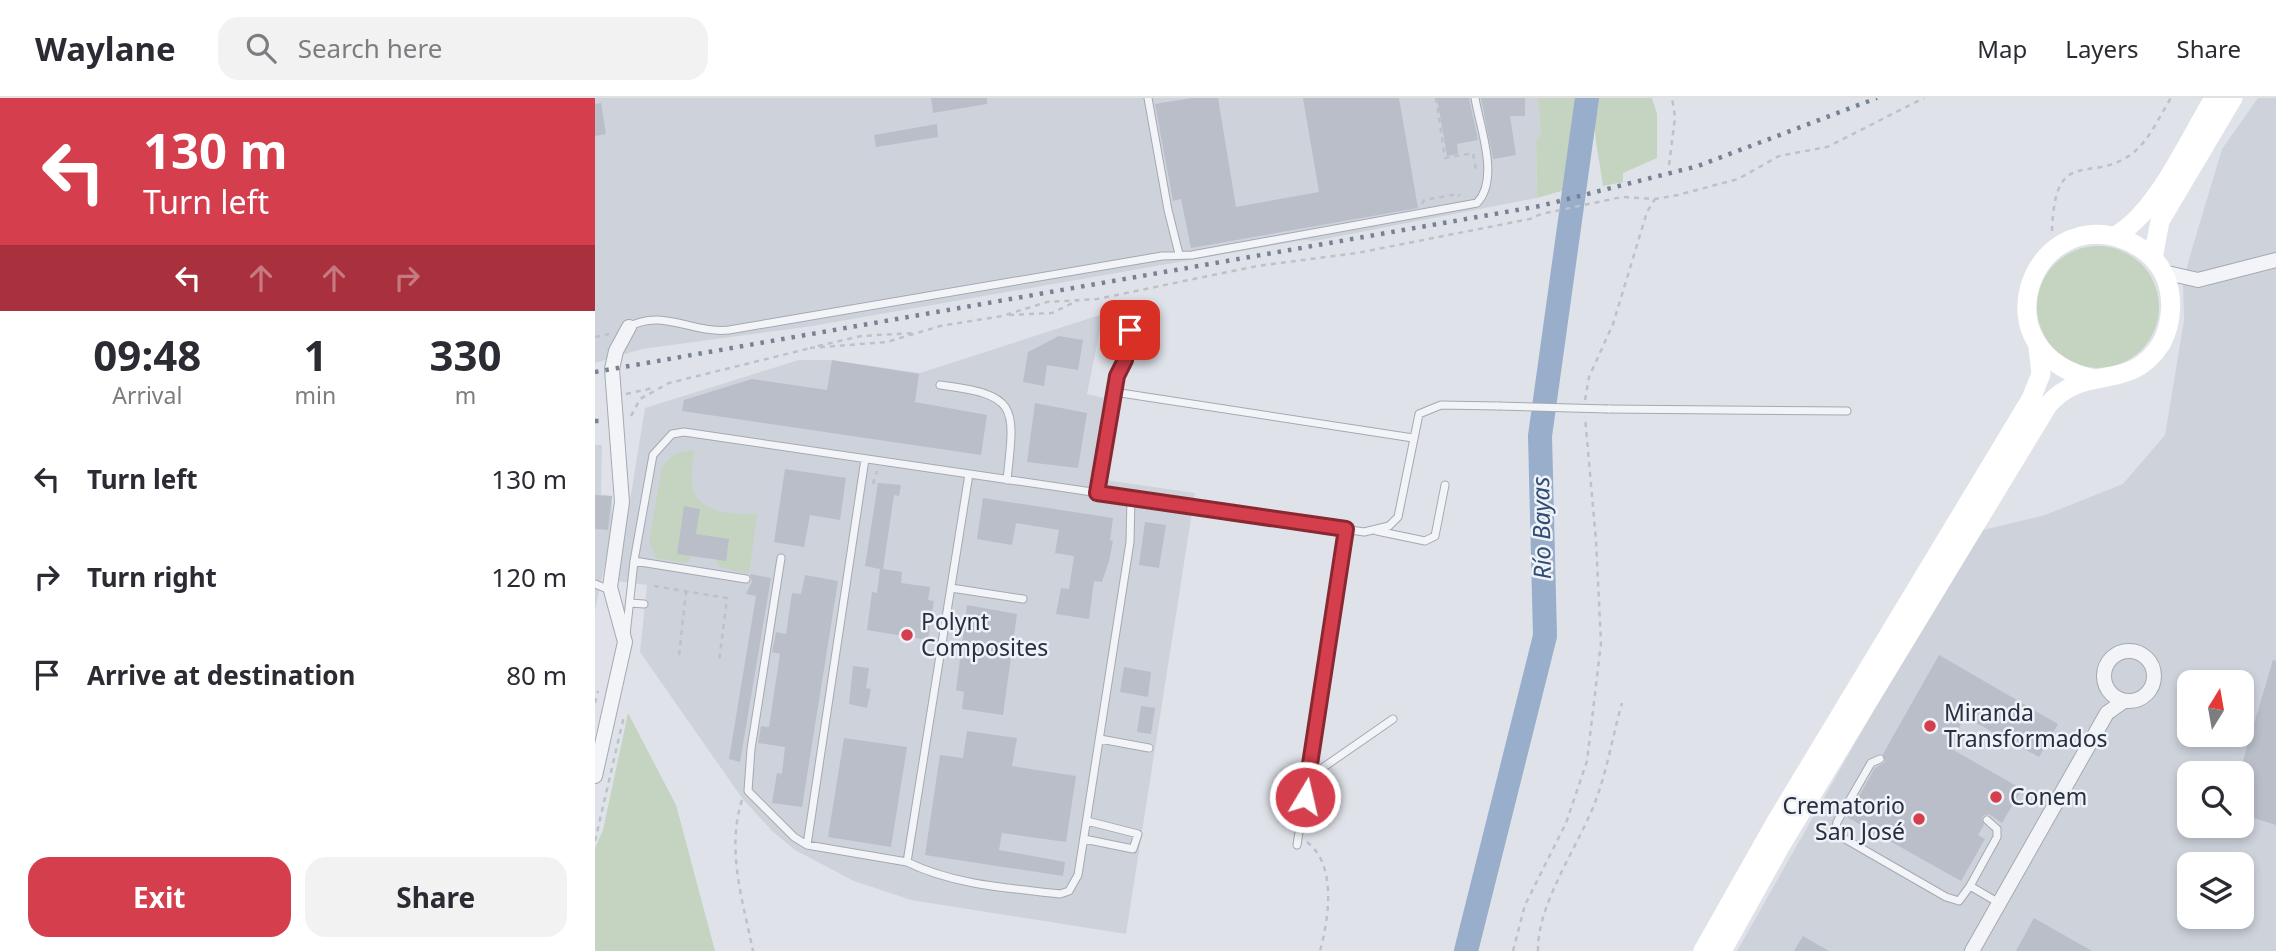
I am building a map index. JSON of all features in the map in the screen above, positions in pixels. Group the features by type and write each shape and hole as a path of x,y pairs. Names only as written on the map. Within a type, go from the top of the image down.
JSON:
{"street":[{"path":"2115,236 2153,200 2214,98"},
{"path":"1722,951 1788,833 2048,405 2068,386 2124,374 2149,358 2166,334 2171,304 2158,265 2155,236 2163,215 2233,98"},
{"path":"1703,951 1777,820 2031,399 2041,374 2038,345 2027,319 2028,292 2039,265 2058,247 2087,235 2115,236 2129,241 2158,265 2198,281"},
{"path":"2171,304 2198,281 2276,260"},
{"path":"595,776 625,642 611,590 622,502 613,398 614,357 629,327"},
{"path":"2038,345 2063,368 2094,379"},
{"path":"1972,951 2107,713 2124,701 2141,698 2153,685 2153,668 2143,654 2127,650 2113,656 2104,668 2108,690 2107,713"},
{"path":"2108,690 2124,701"}],"lane":[{"path":"1149,98 1168,210 1179,254"},
{"path":"629,327 652,318 703,330 729,330 1478,203 1485,195 1488,181 1475,98"},
{"path":"1097,493 1114,392 1130,330"},
{"path":"940,385 990,394 1001,400 1008,409 1012,422 1007,480"},
{"path":"1114,392 1413,438"},
{"path":"1377,531 1389,526 1398,517 1419,414 1430,407 1847,411"},
{"path":"625,642 634,561 653,454 672,434 684,432 1346,529 1377,531 1425,541 1435,536 1445,485"},
{"path":"807,845 865,459"},
{"path":"907,862 969,474"},
{"path":"782,558 751,749 748,791 794,837 807,845 907,862 933,875 1060,894 1069,891 1075,883 1084,839 1129,542 1131,498"},
{"path":"1297,845 1346,529"},
{"path":"634,561 746,579"},
{"path":"595,584 611,590"},
{"path":"951,588 1023,599"},
{"path":"631,603 644,604"},
{"path":"1308,778 1393,719"},
{"path":"1100,739 1149,748"},
{"path":"1880,759 1871,763 1837,822 1836,830 1840,836 1946,897 1959,901 1997,837 1997,829 1987,820"},
{"path":"1084,839 1133,849 1138,834 1087,821"},
{"path":"1970,886 1999,903"}],"path":[{"path":"1436,98 1445,158 1473,153 1476,173"},
{"path":"1669,165 1675,117 1672,98"},
{"path":"1002,316 1047,302 1146,290 1271,264 1357,253 1530,219 1541,214 1622,197 1655,199 1738,178 1779,156 1827,147 1924,98"},
{"path":"2058,247 2052,236 2053,207 2062,182 2084,168 2107,164 2133,153 2143,144 2171,98"},
{"path":"1421,208 1424,200 1458,194 1464,199"},
{"path":"1513,951 1525,905 1566,823 1587,761 1601,643 1585,397 1589,377 1613,324 1647,212 1655,199"},
{"path":"810,348 869,345 940,326 1002,316 1052,313 1080,299"},
{"path":"613,398 718,369 861,335 918,333"},
{"path":"618,445 640,399 659,387"},
{"path":"654,586 727,598 719,662"},
{"path":"679,655 686,592"},
{"path":"595,703 598,691"},
{"path":"1538,951 1538,937 1563,869 1597,798 1622,703"},
{"path":"595,842 624,716"},
{"path":"748,791 735,823 735,861 753,951"},
{"path":"1299,835 1317,849 1326,869 1327,897 1320,951"}],"shaded area":[{"path":"595,98 1538,98 1541,134 1536,140 1537,198 1314,241 1305,240 812,326 642,349 595,363"},
{"path":"2258,98 2276,98 2276,951 1737,951 1975,532 2045,515 2123,484 2165,435 2184,320 2183,284 2222,149"},
{"name":"Polynt Composites","path":"1103,314 1087,394 1104,398 1091,478 1195,493 1126,934 911,900 854,881 795,850 772,831 742,798 640,652 647,585 617,581 645,408 799,360 829,360 920,373"},
{"path":"595,445 602,445 601,495 612,496 612,530 595,611"}],"green space":[{"path":"1538,98 1579,98 1580,116 1565,190 1537,198 1536,140 1541,134"},
{"path":"1596,98 1652,98 1657,114 1657,158 1623,173 1623,182 1603,186 1595,132"},
{"path":"2098,246 2121,250 2141,264 2155,284 2159,307 2155,330 2141,350 2121,364 2098,368 2075,364 2055,350 2041,330 2037,307 2041,284 2055,264 2075,250"},
{"path":"694,450 692,484 698,500 715,510 739,514 757,513 749,574 720,567 716,559 726,560 729,540 696,534 699,509 684,506 677,553 692,556 686,563 656,558 649,542 662,468 675,454"},
{"path":"628,713 676,805 715,951 595,951 595,848 603,830"}],"building":[{"path":"931,98 987,98 987,104 933,113"},
{"path":"1192,98 1218,98 1236,207 1319,192 1303,98 1399,98 1418,208 1191,248 1181,199 1173,201 1155,104"},
{"path":"1437,98 1469,98 1478,140 1457,144 1458,154 1447,156"},
{"path":"1481,98 1525,98 1525,116 1510,116 1516,155 1493,159"},
{"path":"601,103 606,134 595,136 595,104"},
{"path":"937,124 938,137 876,147 874,135"},
{"path":"1059,336 1083,340 1078,370 1047,365 1044,386 1023,382 1028,352"},
{"path":"832,360 919,374 915,402 987,415 981,455 682,411 684,400 752,379 827,390"},
{"path":"1035,403 1087,413 1078,468 1027,462"},
{"path":"785,469 846,478 840,520 810,515 804,547 774,542"},
{"path":"878,483 901,485 899,496 894,495 883,569 902,572 901,583 930,587 928,600 934,601 928,640 867,630 872,592 877,593 880,569 865,566"},
{"path":"595,495 612,496 608,530 595,529"},
{"path":"983,498 1113,518 1110,540 1113,541 1109,561 1102,582 1094,581 1089,619 1056,614 1061,588 1069,589 1074,556 1055,553 1059,530 1016,523 1012,545 977,539"},
{"path":"684,506 700,509 696,534 729,539 726,561 677,554"},
{"path":"1145,522 1166,525 1159,568 1139,565"},
{"path":"750,574 771,578 740,762 729,759 756,596 746,594 752,581"},
{"path":"805,575 838,581 802,807 772,803 777,773 782,774 785,747 758,743 761,726 769,727 780,654 772,652 776,632 786,634 792,593 801,594"},
{"path":"967,605 1017,614 1003,715 962,709 964,692 956,690"},
{"path":"1939,655 2058,724 2039,757 1965,717 1948,747 2022,789 2002,823 1989,814 1982,816 1984,825 1978,835 1985,839 1961,881 1847,817 1875,768 1885,762 1883,754"},
{"path":"2273,660 2276,661 2276,825 2254,818 2254,761 2243,761 2247,747 2254,747 2254,724"},
{"path":"853,666 869,668 866,688 871,689 867,708 849,704"},
{"path":"1124,667 1151,672 1148,697 1120,692"},
{"path":"1141,706 1155,708 1151,734 1137,732"},
{"path":"967,731 1017,738 1012,766 1076,776 1066,842 1002,833 999,850 1065,862 1063,876 925,855 940,755 963,758"},
{"path":"844,738 907,747 891,847 828,837"},
{"path":"2034,918 2092,951 2016,951"},
{"path":"1803,936 1829,951 1794,951"}],"waterway":[{"name":"Río Bayas","path":"1466,951 1545,636 1540,436 1587,98"}],"railway":[{"path":"595,372 1540,206 1698,166 1877,98"},
{"path":"595,421 603,421"}],"place":[{"name":"Polynt Composites","path":"907,635"},
{"name":"Miranda Transformados","path":"1930,726"},
{"name":"Conem","path":"1996,797"},
{"name":"Crematorio San José","path":"1919,819"}],"route":[{"path":"1130,330 1125,360 1117,376 1097,493 1346,529 1305,797"}]}
